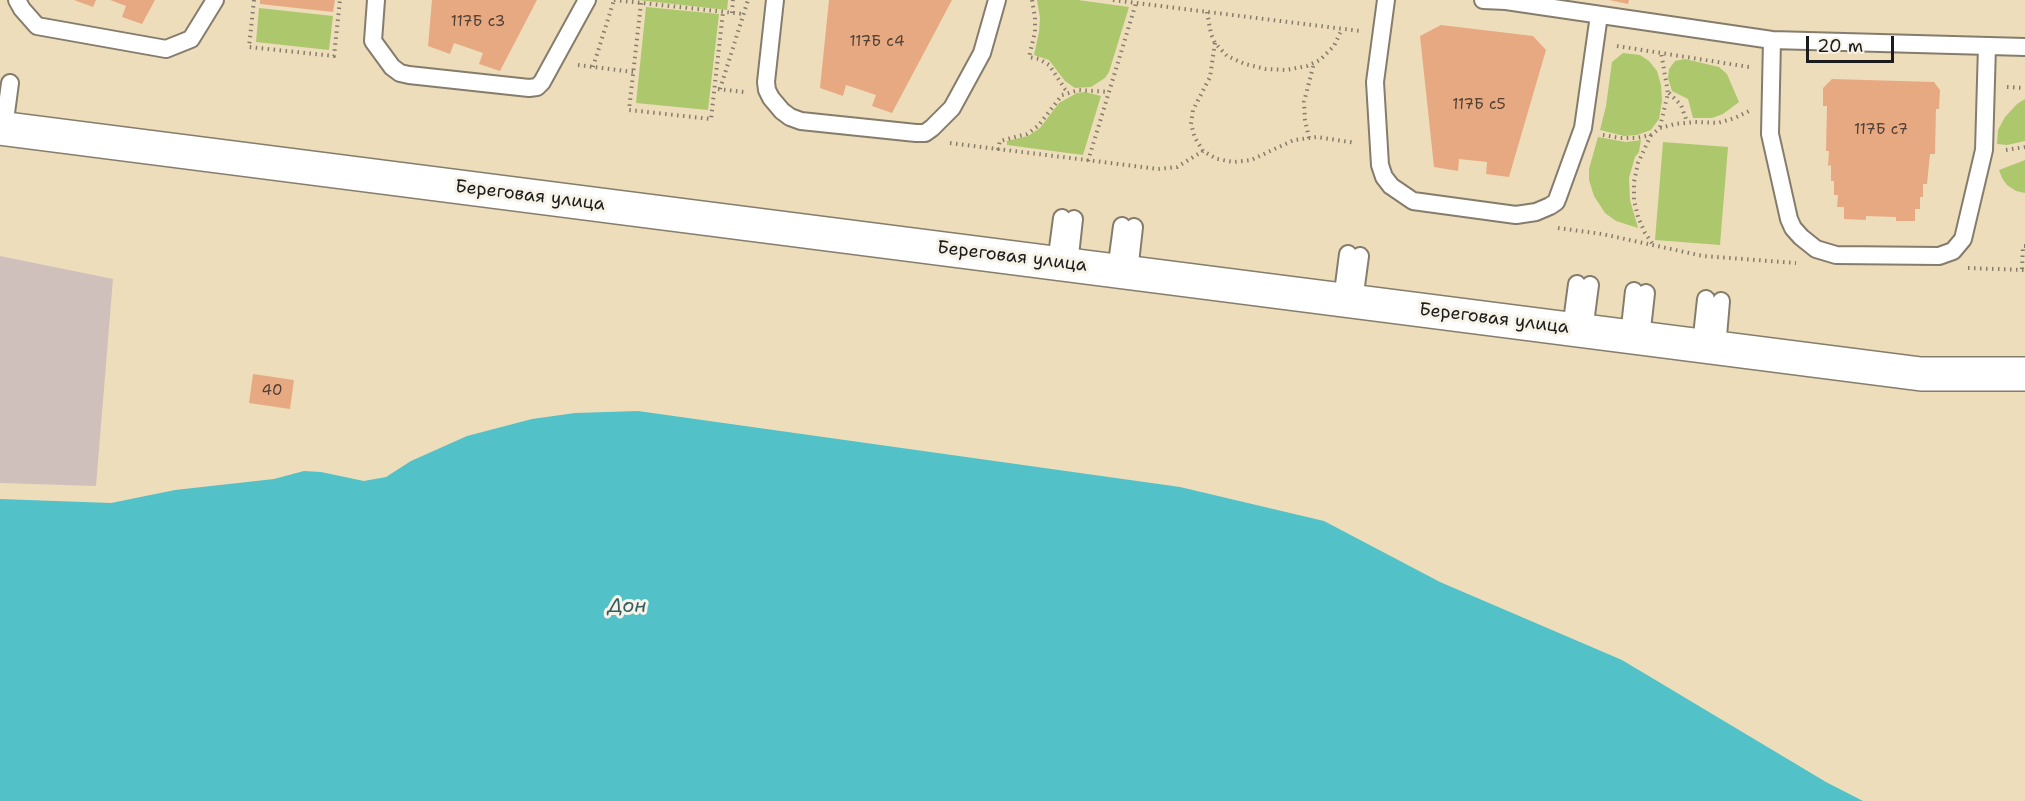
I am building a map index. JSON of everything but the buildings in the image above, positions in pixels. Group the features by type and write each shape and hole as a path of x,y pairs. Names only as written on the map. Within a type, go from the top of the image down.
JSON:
{"street":[{"name":"Береговая улица","path":"2,128 1921,374 2025,374"}],"lane":[{"path":"17,0 38,26 166,49 191,39 215,0"},
{"path":"376,0 373,40 392,67 400,73 529,88 537,87 542,82 587,0"},
{"path":"774,0 766,82 771,98 782,111 801,121 925,133 952,108 957,99 982,52 997,0"},
{"path":"1386,0 1375,82 1380,165 1384,177 1391,186 1413,201 1516,215 1527,214 1556,202 1583,128 1599,15"},
{"path":"1483,0 1506,1 1772,40 2025,47"},
{"path":"1772,40 1770,134 1789,219 1801,237 1816,249 1836,255 1947,255 1963,240 1984,150 1987,46"},
{"path":"2,128 10,83"},
{"path":"1063,264 1068,218"},
{"path":"1123,272 1128,226"},
{"path":"1348,300 1354,255"},
{"path":"1578,330 1583,284"},
{"path":"1635,337 1640,292"},
{"path":"1709,346 1714,300"}],"path":[{"path":"254,0 249,47 334,56 340,0"},
{"path":"593,67 614,0 744,14"},
{"path":"732,13 733,0"},
{"path":"720,89 748,0"},
{"path":"1032,0 1035,32 1029,57 1039,59 1049,65 1069,92"},
{"path":"1113,0 1381,34"},
{"path":"641,3 629,110 711,119 723,12"},
{"path":"1088,161 1136,3"},
{"path":"1208,12 1215,43 1210,77 1192,110 1191,124 1195,138 1203,151 1217,159 1234,162 1251,160 1294,140 1309,138 1339,139 1366,145 1380,151"},
{"path":"1215,43 1227,56 1245,64 1266,69 1286,70 1307,66 1320,60 1334,46 1342,29"},
{"path":"1595,43 1771,70"},
{"path":"1660,128 1668,93 1661,52"},
{"path":"553,62 633,72"},
{"path":"1309,138 1304,102 1314,63"},
{"path":"998,150 1000,141 1027,134 1038,126 1062,95 1069,92 1092,90 1109,92"},
{"path":"1668,93 1681,105 1687,122"},
{"path":"1583,128 1602,135 1636,138 1651,135 1660,128 1687,122 1718,123 1735,118 1771,96"},
{"path":"925,133 935,141 1158,169 1177,167 1203,151"},
{"path":"1651,135 1638,163 1634,182 1634,200 1638,217 1652,244"},
{"path":"1527,214 1539,225 1602,234 1703,256 1814,264 1825,252"},
{"path":"1947,255 1956,268 2024,269 2023,246 2025,246"}],"shaded area":[{"path":"0,256 113,279 96,486 0,483"}],"green space":[{"path":"638,0 728,0 727,10"},
{"path":"1037,0 1078,0 1129,7 1109,72 1105,78 1091,87 1075,88 1065,81 1049,60 1034,55 1040,18"},
{"path":"646,7 719,14 708,110 636,103"},
{"path":"259,8 333,16 329,50 256,42"},
{"path":"1623,53 1640,55 1649,61 1657,71 1661,85 1662,101 1659,119 1651,130 1637,135 1624,136 1600,130 1612,62"},
{"path":"1685,59 1719,67 1727,74 1739,102 1723,114 1712,118 1693,118 1688,99 1672,91 1668,78 1669,69 1675,61"},
{"path":"1085,92 1101,96 1083,155 1007,145 1007,141 1028,136 1040,128 1059,103 1077,93"},
{"path":"2025,99 2025,141 2007,145 1997,144 1998,130 2005,117"},
{"path":"1598,137 1626,142 1641,140 1629,178 1630,200 1638,228 1616,221 1605,213 1594,196 1589,180 1589,169"},
{"path":"1663,142 1728,147 1720,245 1655,240"},
{"path":"2025,160 2025,193 2016,191 2007,185 1999,170"}],"water":[{"name":"Дон","path":"638,411 1180,487 1324,521 1440,582 1622,660 1826,782 1863,801 0,801 0,499 111,503 175,490 274,479 304,471 321,472 364,481 386,477 411,461 467,436 532,419 575,413"}]}
